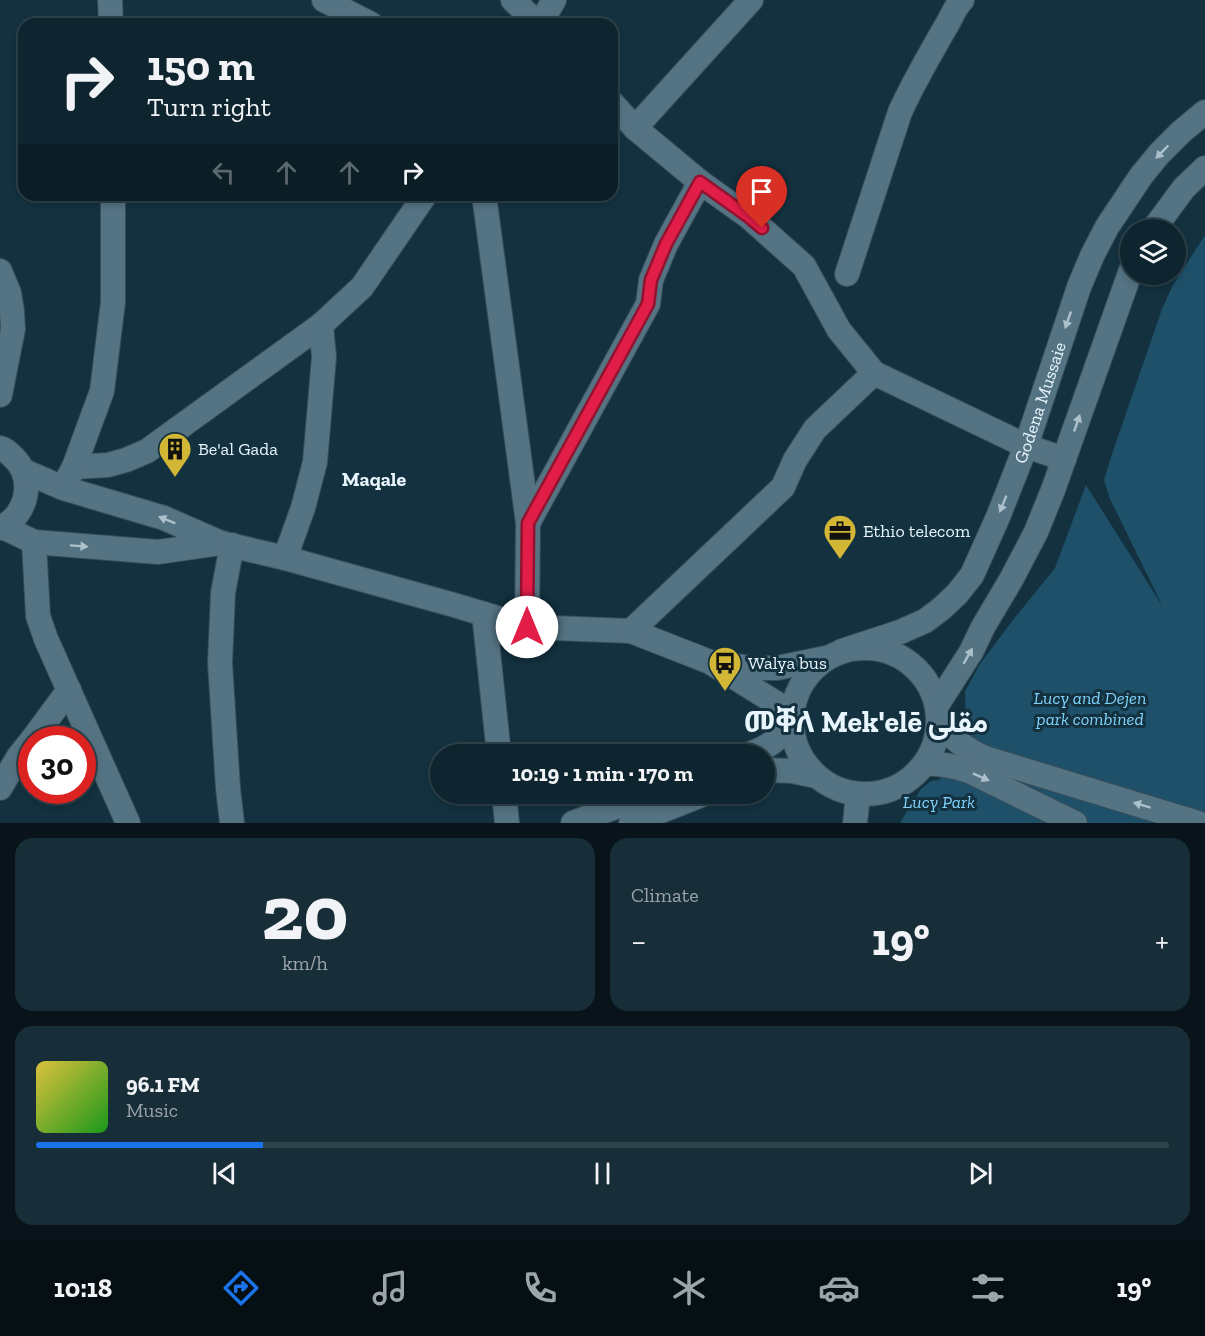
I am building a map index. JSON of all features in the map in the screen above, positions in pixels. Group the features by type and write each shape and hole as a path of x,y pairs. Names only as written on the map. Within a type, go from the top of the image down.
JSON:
{"street":[{"path":"110,0 111,18"},
{"path":"324,0 359,18"},
{"path":"513,0 532,18"},
{"path":"543,18 554,0"},
{"path":"635,128 751,0"},
{"path":"847,274 900,112 911,87 962,0"},
{"path":"618,110 635,128 700,182 749,217 804,266 839,330 874,373 1026,446 1064,459"},
{"name":"Godena Mussaie","path":"834,654 900,632 925,621 957,594 972,575 1026,446 1079,287 1107,226 1159,154 1205,112"},
{"path":"1161,219 1184,188 1205,168"},
{"path":"528,523 648,304 651,280 666,244 700,182"},
{"path":"68,478 102,392 113,302 113,201"},
{"path":"68,478 147,451 321,325 362,287 421,201"},
{"path":"485,201 528,523 527,627"},
{"path":"0,271 9,293 13,329 1,390"},
{"path":"834,654 815,667 797,692 792,717 793,736 798,751 816,776 843,791 858,794 881,792 902,784 925,764 937,736 938,713 983,627 1025,554 1047,507 1126,285"},
{"path":"285,558 303,508 315,462 324,357 321,325"},
{"path":"631,631 783,487 795,460 815,429 874,373"},
{"path":"0,448 5,449 16,459 24,471 27,485 23,506 14,518 1,528 34,543 159,552 226,544"},
{"path":"24,471 68,478 226,544 285,558 527,627 631,631 710,662 792,717"},
{"path":"34,543 38,616 46,639 128,823"},
{"path":"226,544 220,663 232,823"},
{"path":"484,614 498,744"},
{"path":"710,662 751,668 777,668 856,648 887,651 914,666 924,678 932,691 944,729 963,746 985,758 1198,823"},
{"path":"42,726 69,690"},
{"path":"771,744 780,737 792,717"},
{"path":"0,788 18,758"},
{"path":"925,764 951,765 969,771 1075,823"},
{"path":"775,770 816,776"},
{"path":"855,823 858,794"},
{"path":"505,804 507,823"},
{"path":"621,818 638,804"},
{"path":"573,823 621,818 669,804"}],"green space":[{"name":"Lucy and Dejen park combined","path":"1205,235 1205,823 900,823 921,789 931,781 939,780 951,765 966,730 965,691 980,664 1055,568 1086,485 1163,607 1110,499 1104,480 1162,309 1173,285 1186,285 1186,265"}],"place":[{"name":"Be'al Gada","path":"175,478"},
{"name":"Ethio telecom","path":"840,560"},
{"name":"Walya bus","path":"725,692"}],"district":[{"name":"Maqale","path":"374,479"},
{"name":"መቐለ Mek'elē مقلى","path":"866,722"}],"route":[{"path":"527,627 528,523 648,304 651,280 666,244 700,182 762,228"}],"park label":[{"name":"Lucy Park","path":"939,802"}]}
